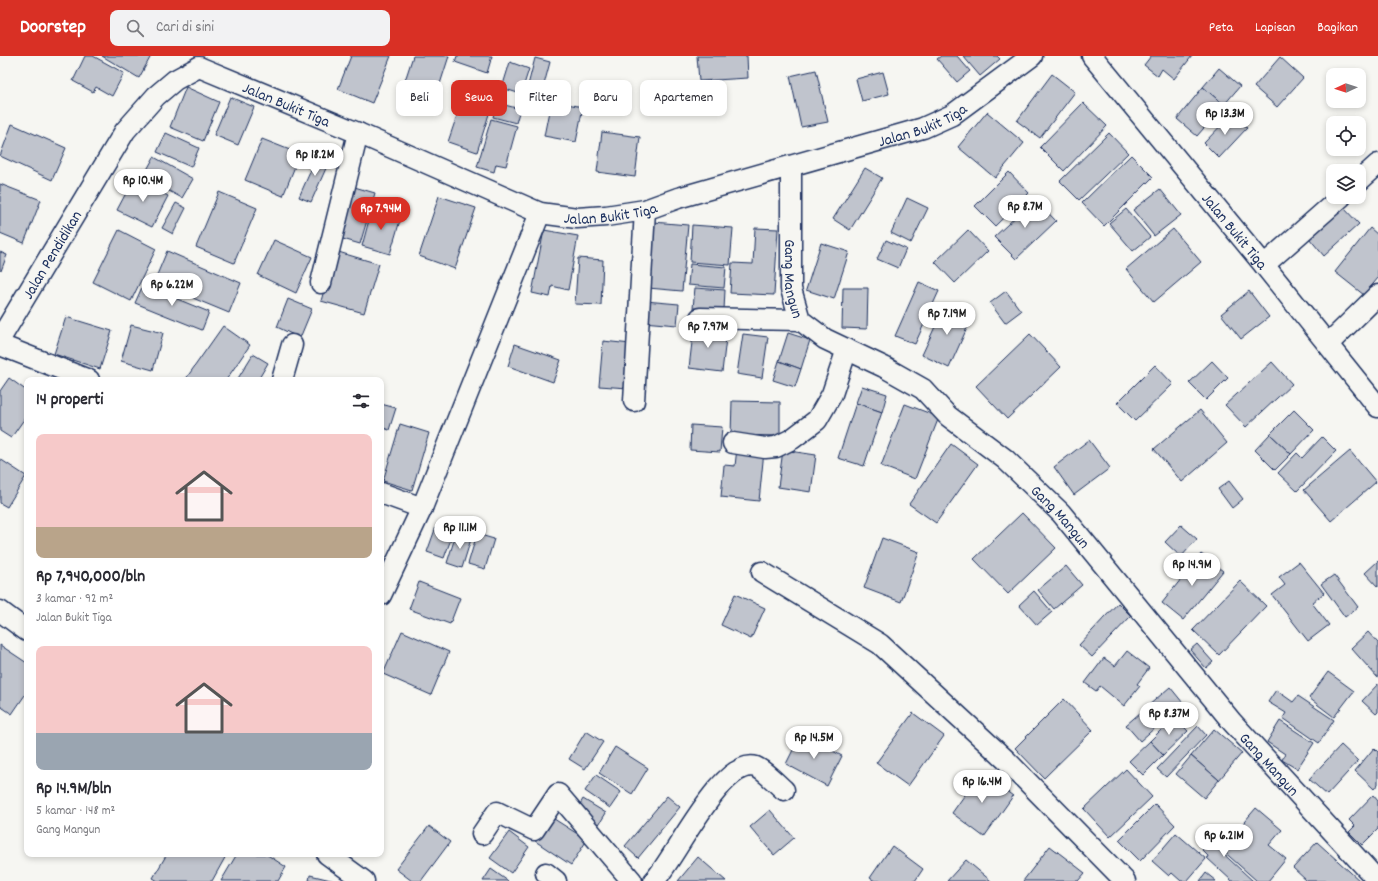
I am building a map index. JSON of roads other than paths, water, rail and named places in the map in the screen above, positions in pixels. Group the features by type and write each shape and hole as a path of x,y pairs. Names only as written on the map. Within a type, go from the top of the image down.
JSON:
{"street":[{"name":"Jalan Bukit Tiga","path":"201,61 358,134 540,214 577,218 606,216 645,210 678,198 791,167 923,128 952,115 1032,56"},
{"name":"Jalan Bukit Tiga","path":"1092,56 1264,265 1335,337 1378,407"},
{"name":"Jalan Pendidikan","path":"0,339 124,131 156,96 201,61"},
{"path":"321,283 358,134"},
{"path":"1366,175 1378,164"},
{"name":"Gang Mangun","path":"791,167 791,289 800,320 825,339 923,389 948,416 1004,460 1061,512 1232,722 1378,881"},
{"path":"1264,265 1333,204"},
{"path":"634,401 645,210"},
{"path":"384,589 422,508 540,214"},
{"path":"1335,337 1378,295"},
{"path":"700,318 800,320"},
{"path":"283,377 292,345"},
{"path":"0,346 81,377"},
{"path":"733,443 765,448 776,447 792,439 816,420 832,394 847,349"},
{"path":"384,494 422,508"},
{"path":"762,572 880,644 1006,760 1124,881"},
{"path":"0,611 24,629"},
{"path":"654,881 711,796 733,772 744,766 756,767 784,790"},
{"path":"482,834 497,812 534,830 558,794 620,876"},
{"path":"332,857 364,881"}]}
